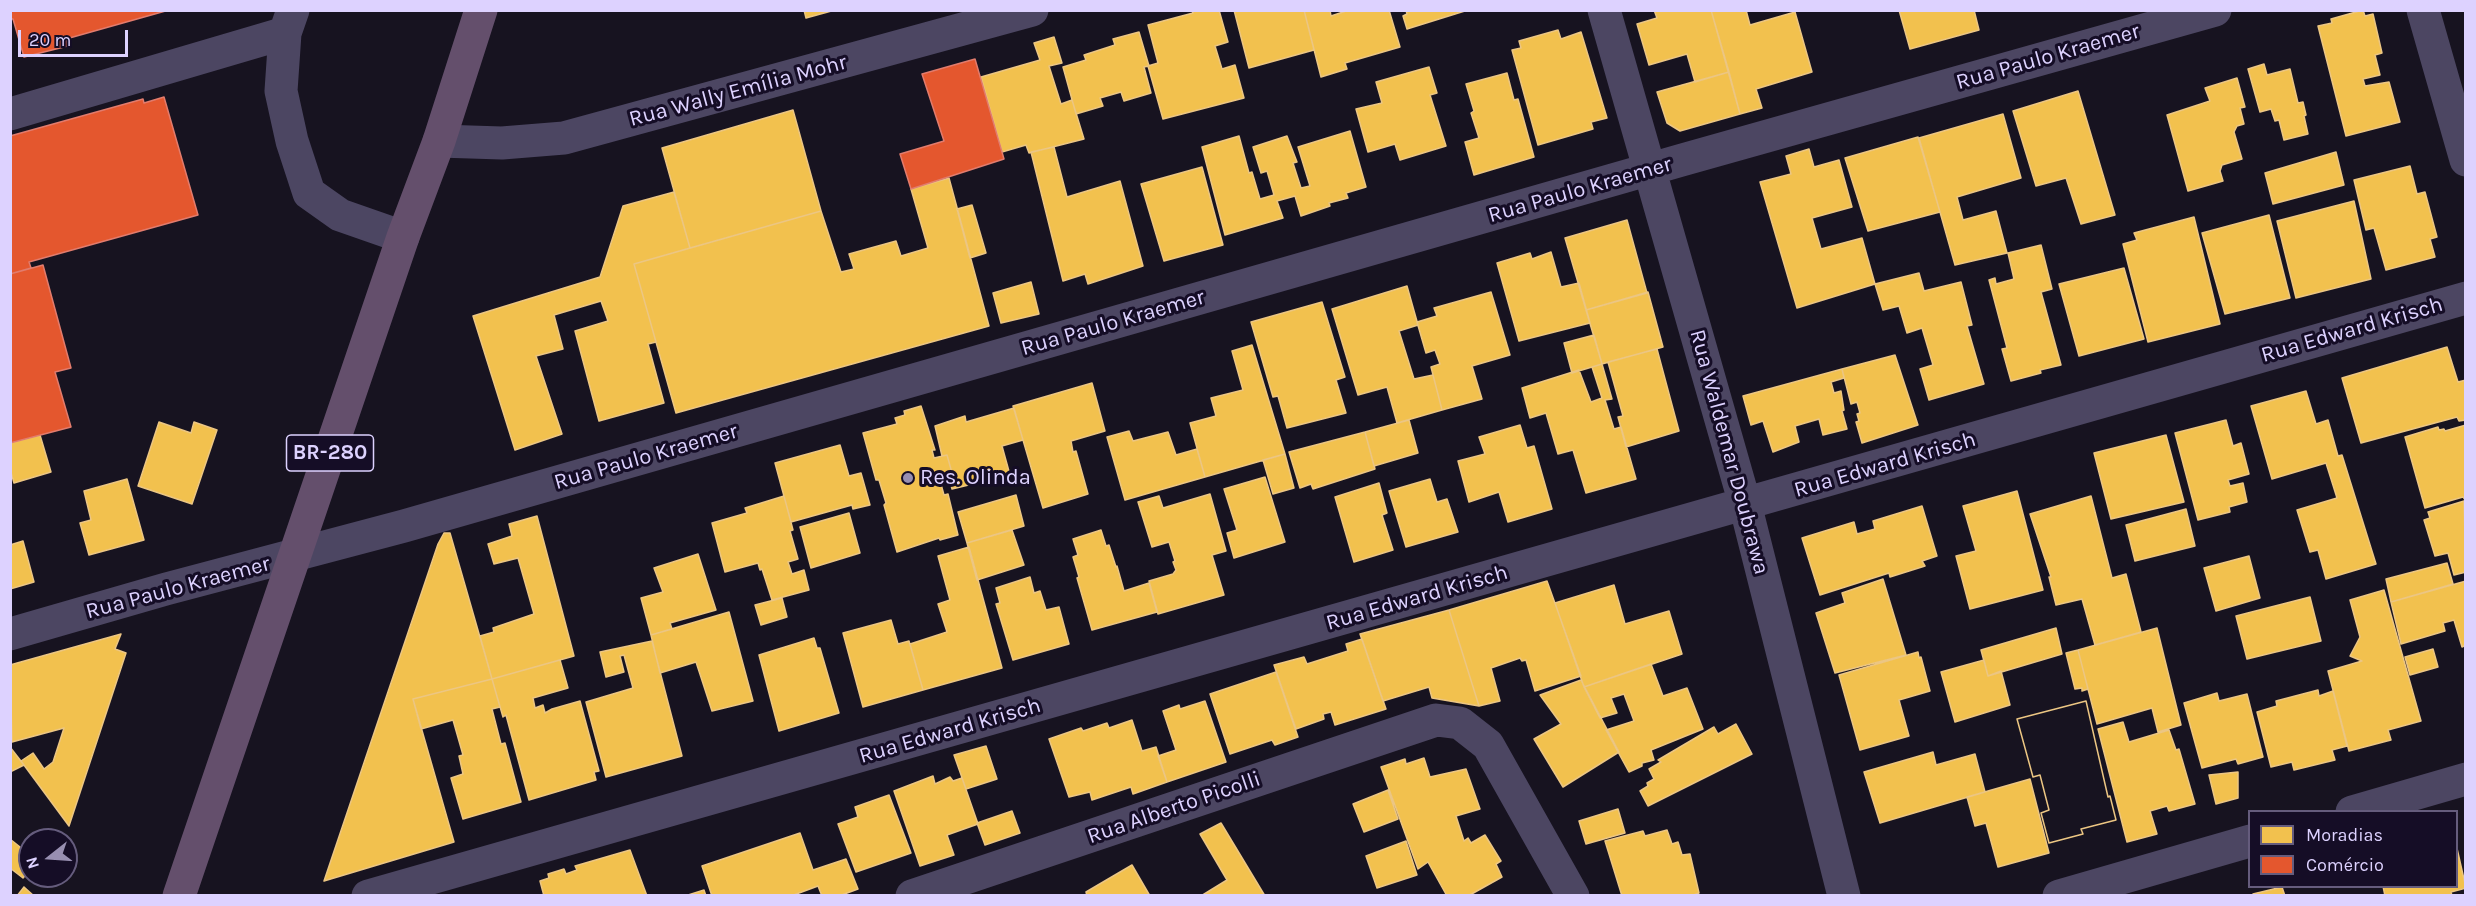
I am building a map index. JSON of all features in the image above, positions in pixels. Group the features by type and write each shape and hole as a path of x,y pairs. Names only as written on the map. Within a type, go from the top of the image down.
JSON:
{"highway":[{"name":"BR-280","path":"179,896 482,10"}],"street":[{"name":"Rua Wally Emília Mohr","path":"439,141 502,144 564,138 1032,10"},
{"name":"Rua Waldemar Doubrawa","path":"1604,10 1745,504 1844,896"},
{"name":"Rua Paulo Kraemer","path":"10,634 166,589 294,556 2215,10"},
{"path":"2423,10 2466,160"},
{"path":"10,114 289,22 281,91 292,141 309,193 340,215 403,237"},
{"name":"Rua Edward Krisch","path":"368,896 2466,297"},
{"name":"Rua Alberto Picolli","path":"912,896 1436,720 1460,723 1488,745 1573,896"},
{"path":"2359,810 2466,779"},
{"path":"2059,896 2248,842"}],"building: Moradias":[{"path":"804,10 835,10 806,18"},
{"path":"1192,10 1219,10 1228,42 1215,46 1222,69 1235,65 1244,98 1163,119 1148,66 1158,63 1148,25 1193,13"},
{"path":"1234,10 1304,10 1314,50 1249,68"},
{"path":"1304,10 1330,10 1331,16 1349,10 1389,10 1400,47 1345,63 1347,69 1321,77"},
{"path":"1406,10 1468,10 1407,29 1403,16 1407,14"},
{"path":"1654,10 1711,10 1729,72 1695,82 1687,54 1649,65 1637,24 1657,18"},
{"path":"1711,10 1746,10 1750,25 1795,12 1812,72 1756,89 1762,108 1740,114"},
{"path":"1899,10 1974,10 1979,30 1910,49"},
{"path":"2363,10 2365,16 2373,14 2382,53 2375,55 2380,75 2363,79 2365,86 2389,82 2400,122 2346,136 2318,26 2332,23 2331,19"},
{"path":"1558,30 1561,39 1581,32 1607,118 1591,122 1593,129 1538,145 1512,50 1521,48 1519,41"},
{"path":"1139,32 1149,66 1144,67 1151,93 1124,101 1121,92 1100,98 1103,106 1076,114 1063,67 1086,60 1084,55 1115,45 1113,39"},
{"path":"1054,37 1062,63 1049,66 1061,104 1072,100 1084,139 1029,153 1026,145 1002,152 981,77 1040,60 1034,43"},
{"path":"2264,64 2267,75 2290,69 2298,103 2303,102 2308,134 2284,140 2279,120 2275,121 2271,109 2260,112 2248,69"},
{"path":"1429,67 1437,93 1430,95 1446,146 1400,160 1395,144 1368,152 1356,109 1382,103 1376,82"},
{"path":"1729,72 1740,114 1680,131 1667,123 1657,92"},
{"path":"1507,73 1514,100 1518,99 1534,157 1474,175 1465,142 1479,138 1471,113 1474,111 1466,84"},
{"path":"2237,78 2245,107 2240,108 2244,124 2237,126 2234,132 2242,159 2222,165 2220,171 2223,181 2188,191 2167,115 2210,101 2205,88"},
{"path":"2078,91 2115,215 2081,224 2066,178 2036,186 2013,111"},
{"path":"793,110 821,211 690,248 662,148"},
{"path":"2003,114 2021,178 1957,197 1963,220 1996,211 2007,253 1955,265 1919,138"},
{"path":"1350,131 1366,187 1346,193 1348,198 1329,203 1330,206 1301,216 1295,196 1277,201 1283,218 1225,235 1202,147 1239,136 1249,173 1252,172 1260,199 1274,195 1267,171 1261,173 1253,147 1287,136 1297,162 1293,163 1301,188 1310,186 1298,147"},
{"path":"1918,137 1940,212 1868,231 1845,158"},
{"path":"1054,147 1067,197 1120,181 1143,266 1088,284 1085,274 1063,281 1031,152"},
{"path":"1809,149 1814,167 1839,160 1852,207 1812,218 1821,249 1862,238 1875,284 1797,308 1760,182 1791,174 1786,156"},
{"path":"2336,152 2344,185 2273,204 2265,173"},
{"path":"2410,166 2417,194 2425,192 2437,237 2430,239 2435,257 2386,270 2374,228 2366,230 2354,180"},
{"path":"1202,167 1223,245 1164,261 1141,184"},
{"path":"949,178 989,326 676,413 634,264 821,211 841,272 854,269 849,254 896,241 901,256 928,248 911,189"},
{"path":"674,192 690,248 634,264 656,342 648,344 664,403 599,421 575,331 608,321 601,301 554,315 563,349 536,356 562,434 515,450 473,316 600,277 623,206"},
{"path":"2354,201 2371,279 2296,298 2277,221"},
{"path":"972,205 986,253 970,258 957,209"},
{"path":"2269,215 2290,298 2225,314 2202,233"},
{"path":"2194,217 2220,324 2148,342 2123,244 2137,240 2134,233"},
{"path":"1627,220 1647,293 1586,310 1565,238"},
{"path":"2041,245 2052,289 2041,292 2061,365 2011,381 2002,349 2007,348 1989,280 1995,278 1996,284 2014,279 2008,253"},
{"path":"1551,252 1561,287 1579,283 1590,323 1519,341 1497,263 1530,253 1532,259"},
{"path":"2124,268 2144,339 2079,356 2059,284"},
{"path":"1919,273 1924,291 1961,282 1972,325 1967,326 1984,384 1929,400 1920,369 1933,365 1922,328 1907,333 1899,306 1883,310 1875,284"},
{"path":"1031,282 1039,314 1001,323 993,293"},
{"path":"1407,286 1418,325 1399,331 1414,379 1433,375 1442,410 1397,423 1387,387 1358,395 1332,309"},
{"path":"1491,292 1510,355 1472,366 1482,399 1442,410 1431,367 1440,364 1435,350 1426,353 1417,322 1437,316 1434,308"},
{"path":"1648,292 1663,347 1602,364 1586,310"},
{"path":"1322,302 1345,377 1336,380 1346,413 1287,428 1278,396 1273,397 1251,322"},
{"path":"1594,335 1602,364 1572,373 1564,343"},
{"path":"1252,345 1285,454 1205,477 1190,423 1216,416 1211,398 1243,390 1232,351"},
{"path":"2447,347 2458,382 2466,380 2466,420 2459,421 2457,417 2361,443 2342,378"},
{"path":"1657,349 1679,431 1626,447 1618,417 1623,416 1608,362"},
{"path":"1895,355 1918,425 1862,443 1856,422 1859,421 1857,414 1860,413 1857,402 1851,404 1842,369"},
{"path":"1602,364 1612,399 1605,400 1614,429 1621,427 1636,479 1586,493 1573,450 1558,454 1546,413 1530,418 1522,388 1579,370 1591,402 1602,398 1592,367"},
{"path":"1842,369 1844,378 1831,382 1834,393 1841,391 1844,410 1842,411 1847,429 1823,435 1819,419 1795,426 1799,442 1773,452 1763,421 1751,425 1743,396"},
{"path":"1092,383 1105,431 1071,441 1088,494 1043,508 1013,406"},
{"path":"2306,391 2316,424 2328,420 2338,456 2342,455 2376,564 2326,579 2318,550 2310,552 2297,510 2337,498 2326,463 2272,479 2251,406"},
{"name":"Res. Olinda","path":"921,406 935,450 932,450 934,458 947,455 952,473 939,477 944,495 948,494 958,535 940,540 939,538 897,552 884,505 886,503 879,480 876,480 863,433 897,424 895,418 905,415 904,411"},
{"path":"1014,408 1023,440 1002,446 1010,475 952,489 948,474 952,473 947,455 942,456 935,426 965,416 966,422"},
{"path":"1409,420 1418,453 1374,466 1365,432"},
{"path":"2226,420 2233,446 2241,443 2249,474 2228,480 2230,486 2243,483 2247,502 2229,507 2230,512 2198,520 2175,433"},
{"path":"159,422 191,433 194,422 217,430 192,504 138,486"},
{"path":"1520,425 1527,448 1534,446 1552,509 1508,522 1499,492 1469,502 1458,461 1485,454 1479,437"},
{"path":"2466,425 2466,501 2463,497 2425,508 2405,437 2438,427 2439,430 2444,429 2445,431"},
{"path":"1129,431 1133,441 1168,432 1176,455 1197,449 1205,477 1125,500 1107,437"},
{"path":"1365,432 1375,469 1313,489 1311,484 1300,488 1289,452"},
{"path":"40,435 51,472 14,483 10,469 10,443"},
{"path":"2166,435 2184,502 2111,519 2094,453"},
{"path":"840,445 849,476 861,473 870,505 853,509 852,505 791,522 775,463"},
{"path":"1285,454 1294,488 1273,494 1263,460"},
{"path":"1265,477 1285,542 1234,558 1227,533 1237,530 1224,489"},
{"path":"127,479 144,540 89,555 80,523 91,520 84,491"},
{"path":"1430,479 1437,502 1447,499 1458,532 1406,547 1389,491"},
{"path":"1379,483 1387,513 1382,515 1393,550 1354,562 1335,497"},
{"path":"2017,491 2043,590 1970,609 1956,556 1976,551 1963,506"},
{"path":"1210,494 1226,551 1212,555 1224,595 1158,614 1149,581 1173,574 1176,570 1173,562 1175,561 1169,542 1152,547 1138,502 1159,496 1163,508"},
{"path":"1016,495 1024,526 967,543 958,512"},
{"path":"784,496 798,559 788,562 792,574 804,570 809,590 772,600 758,563 725,572 712,523 747,513 745,508"},
{"path":"2091,496 2112,578 2126,574 2141,632 2095,645 2082,599 2056,605 2049,577 2051,577 2030,514"},
{"path":"2464,501 2466,572 2454,575 2448,553 2435,556 2424,520 2430,518 2428,512"},
{"path":"1922,506 1937,556 1922,561 1925,566 1890,577 1889,573 1820,595 1802,538 1854,522 1857,534 1875,529 1873,521"},
{"path":"2186,509 2195,546 2135,561 2126,525"},
{"path":"849,513 860,553 811,568 800,527"},
{"path":"537,516 574,656 492,679 480,636 494,632 493,628 534,614 518,558 494,564 488,544 512,536 509,524"},
{"path":"1012,530 1024,565 977,580 967,543"},
{"path":"1101,530 1106,546 1109,545 1117,566 1124,591 1149,583 1157,612 1092,630 1077,578 1079,577 1073,557 1078,555 1073,539"},
{"path":"444,533 450,533 492,679 413,699 454,842 324,881 438,544"},
{"path":"23,541 34,582 10,589 10,545"},
{"path":"969,547 1002,668 923,690 910,644 947,632 938,604 950,600 938,556"},
{"path":"698,554 716,610 670,623 672,629 651,635 641,598 663,592 654,568"},
{"path":"2249,556 2260,598 2216,611 2204,568"},
{"path":"2447,563 2453,584 2391,602 2386,579"},
{"path":"1030,577 1034,593 1040,591 1046,610 1059,607 1069,644 1013,660 996,604 1000,603 996,588"},
{"path":"1883,579 1906,655 1835,673 1816,613 1845,603 1842,593"},
{"path":"1547,581 1581,676 1535,691 1526,660 1522,661 1520,658 1491,668 1500,701 1479,706 1449,610"},
{"path":"2466,581 2466,645 2462,647 2454,620 2443,623 2445,631 2401,644 2391,602"},
{"path":"1614,585 1625,624 1669,611 1682,654 1584,687 1555,603"},
{"path":"2384,590 2421,721 2388,730 2391,740 2349,751 2328,671 2362,661 2350,656 2360,637 2350,600"},
{"path":"2310,597 2321,641 2247,659 2236,616"},
{"path":"782,598 787,617 761,625 755,605"},
{"path":"1449,610 1479,706 1432,698 1429,687 1383,701 1360,634"},
{"path":"729,612 753,701 712,711 696,662 660,673 651,635"},
{"path":"891,620 898,644 909,641 923,690 863,707 843,633"},
{"path":"2056,628 2062,654 1988,676 1981,650"},
{"path":"2157,628 2181,725 2158,732 2152,708 2097,724 2078,650"},
{"path":"121,634 115,649 126,653 69,826 21,761 33,753 44,769 53,762 64,728 12,742 10,665"},
{"path":"814,638 817,648 820,648 839,713 779,731 759,655"},
{"path":"1362,639 1386,709 1335,725 1331,712 1323,714 1324,719 1296,729 1274,665 1304,657 1307,664 1348,651 1346,644"},
{"path":"652,641 682,756 606,777 586,702 633,688 624,655 620,656 624,672 606,677 600,652"},
{"path":"2433,649 2438,667 2410,675 2405,657"},
{"path":"2078,650 2088,689 2082,691 2082,688 2075,689 2066,653"},
{"path":"1918,652 1930,691 1899,700 1909,736 1860,750 1839,675"},
{"path":"560,660 568,688 533,698 535,708 543,705 545,713 580,701 599,771 594,772 596,780 529,800 506,715 503,717 492,679"},
{"path":"1984,660 1988,676 2001,671 2010,705 1955,722 1941,672"},
{"path":"1651,664 1663,696 1687,688 1703,729 1651,750 1654,760 1642,763 1642,766 1629,772 1606,730 1634,721 1624,694 1611,698 1617,713 1600,718 1584,687"},
{"path":"1276,672 1298,737 1275,745 1272,740 1230,754 1210,694"},
{"path":"492,679 500,707 492,709 501,744 505,743 521,802 463,819 451,778 463,774 459,756 463,755 453,720 421,729 413,699"},
{"path":"1581,680 1619,752 1563,787 1534,739 1561,724 1540,695"},
{"path":"2318,690 2319,696 2333,691 2347,746 2332,750 2335,760 2294,770 2292,762 2271,767 2257,712 2277,706 2276,701"},
{"path":"2217,693 2219,701 2247,694 2263,757 2238,764 2236,759 2202,768 2184,703"},
{"path":"1205,701 1226,762 1167,782 1158,756 1176,750 1163,711 1179,705 1180,709"},
{"path":"2086,701 2108,797 2110,796 2116,820 2081,829 2083,834 2049,843 2041,813 2049,810 2040,775 2033,777 2017,719"},
{"path":"2086,701 2108,797 2110,796 2116,820 2081,829 2083,834 2049,843 2041,813 2049,810 2040,775 2033,777 2017,719"},
{"path":"1132,720 1142,751 1156,747 1167,782 1133,794 1131,787 1092,800 1090,792 1069,797 1049,739 1081,728 1083,731 1107,723 1109,728"},
{"path":"2123,722 2129,742 2169,730 2176,750 2179,749 2195,804 2169,811 2167,806 2150,811 2157,834 2127,842 2098,729"},
{"path":"1736,724 1752,754 1648,806 1640,791 1654,779 1649,769 1661,762 1658,760 1714,727 1718,734"},
{"path":"986,746 997,779 966,789 954,755"},
{"path":"10,747 24,765 10,772"},
{"path":"1933,752 1936,765 1975,754 1985,792 1880,823 1864,772"},
{"path":"1424,758 1430,777 1466,769 1480,809 1456,816 1464,841 1468,838 1471,843 1485,835 1501,861 1496,864 1502,877 1468,896 1447,896 1428,862 1418,869 1381,767 1405,759 1406,764"},
{"path":"2238,772 2238,798 2216,804 2209,775"},
{"path":"933,776 935,784 950,777 953,781 962,778 978,824 947,835 954,855 920,866 894,791"},
{"path":"2030,779 2049,853 1998,867 1986,823 1975,826 1967,797"},
{"path":"1388,790 1398,819 1364,832 1353,804"},
{"path":"889,795 911,853 856,872 838,824 858,817 855,807"},
{"path":"1618,809 1625,833 1586,844 1579,821"},
{"path":"1012,811 1020,833 985,845 977,823"},
{"path":"1221,823 1265,896 1201,896 1227,880 1200,834"},
{"path":"1667,830 1672,844 1678,842 1682,855 1690,854 1699,893 1691,896 1622,896 1605,841 1643,831 1645,836"},
{"path":"800,833 813,870 846,859 858,889 839,896 822,896 818,886 791,896 712,896 702,866"},
{"path":"10,839 18,845 18,874 10,868"},
{"path":"1406,841 1417,875 1377,888 1366,856"},
{"path":"630,850 647,896 544,896 540,881 549,878 548,874 564,869 566,874 577,870 575,866"},
{"path":"2458,853 2466,888 2451,892 2452,896 2385,896 2383,888 2458,888"},
{"path":"1132,865 1150,896 1087,896 1086,892"},
{"path":"25,888 34,896 17,896"},
{"path":"2282,888 2285,896 2254,896 2253,894"},
{"path":"704,890 706,896 685,896"}],"building: Comércio":[{"path":"10,10 169,10 66,39 68,46 24,57 13,19 10,19"},
{"path":"975,59 1004,159 911,189 900,154 944,141 922,74"},
{"path":"164,97 198,215 29,262 31,268 10,274 10,136 143,99 144,103"},
{"path":"43,265 71,368 55,372 71,427 10,443 10,274"}],"place":[{"name":"Res. Olinda","path":"908,478"}]}
